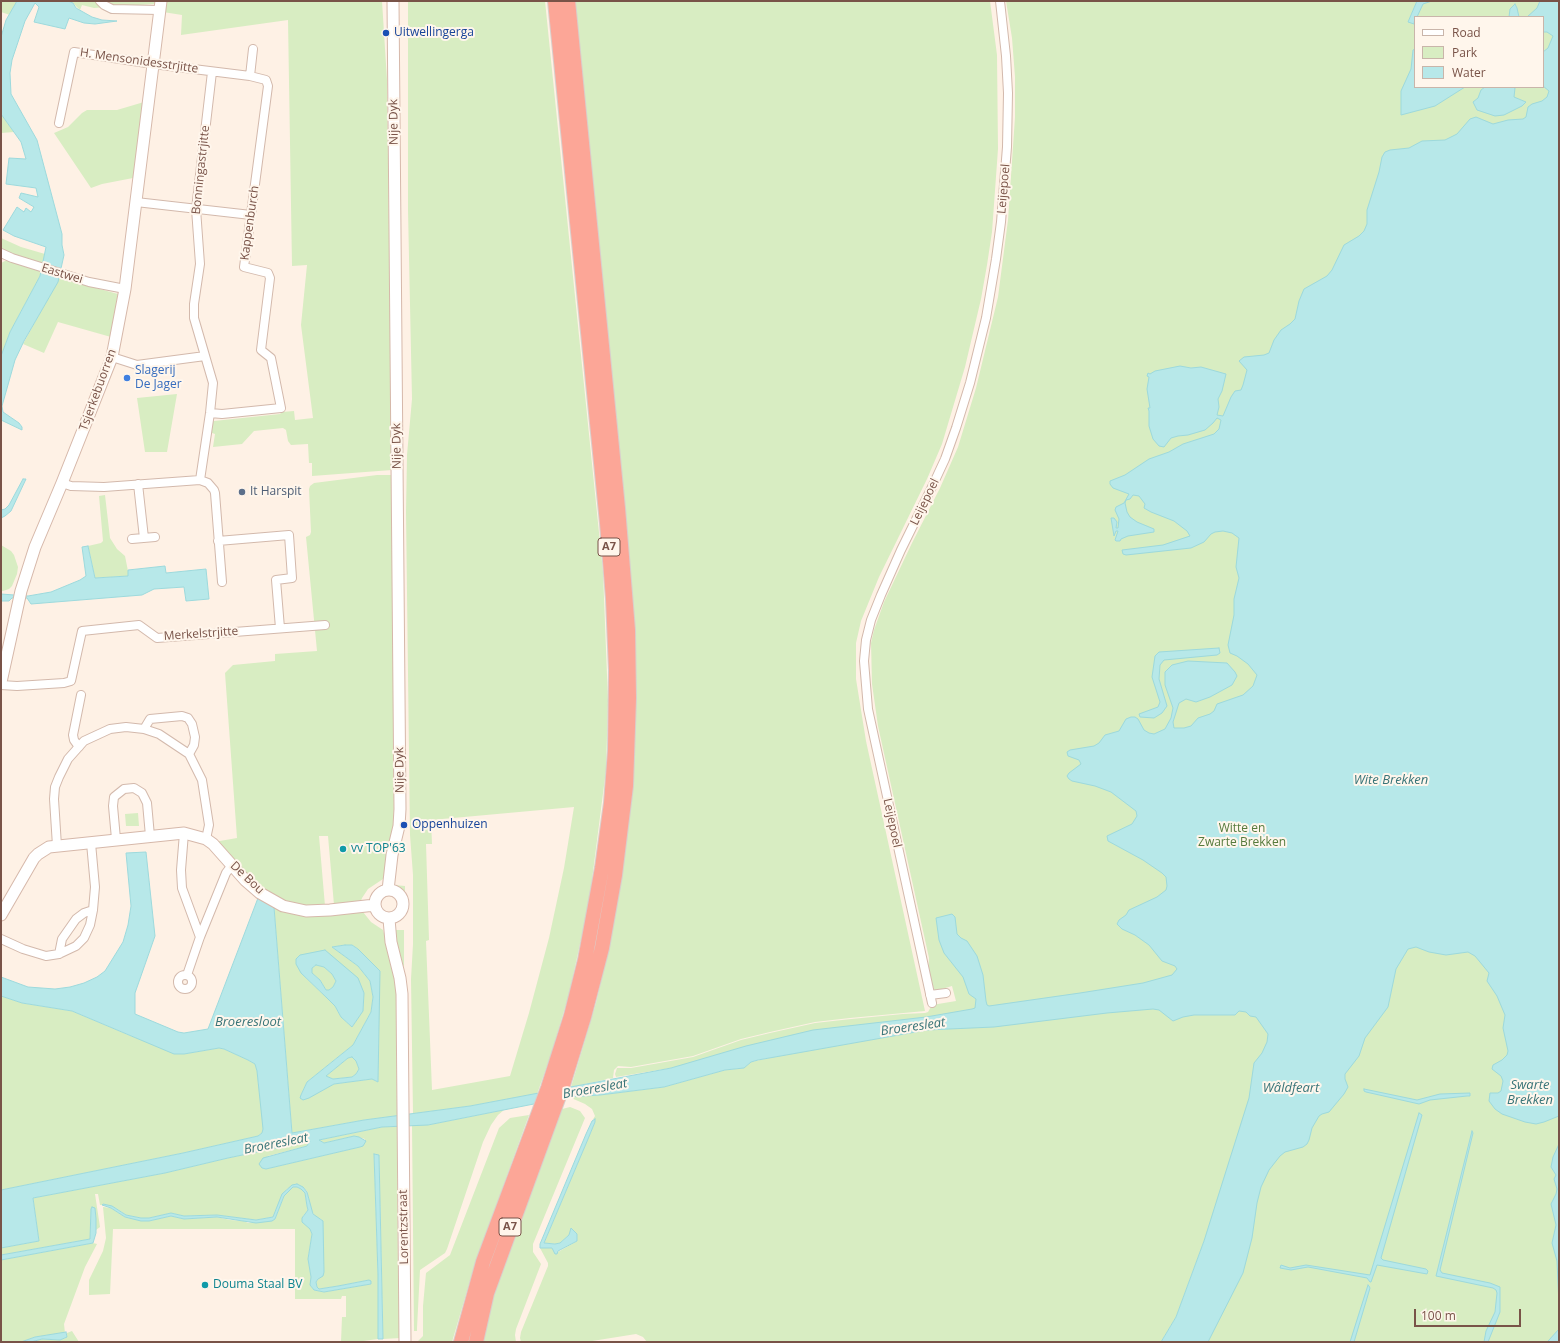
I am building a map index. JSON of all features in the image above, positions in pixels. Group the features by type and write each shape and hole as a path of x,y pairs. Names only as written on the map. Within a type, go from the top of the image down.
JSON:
{"highway":[{"name":"A7","path":"461,1342 483,1262 548,1088 571,1016 585,960 602,868 615,750 616,670 613,599 607,523 555,1"},
{"name":"A7","path":"476,1342 487,1293 563,1086 584,1017 600,956 615,875 626,786 629,698 628,630 618,508 568,1"}],"street":[{"path":"100,1 112,9 160,6"},
{"name":"Nije Dyk","path":"388,890 392,855 399,826 400,809 393,1"},
{"name":"Leijepoel","path":"946,993 931,999 868,709 864,661 868,633 881,595 932,487 956,428 970,383 986,318 1000,230 1007,146 1008,92 1000,1"},
{"name":"Tsjerkebuorren","path":"1,682 21,591 35,547 112,357 126,289 160,6"},
{"path":"250,76 253,49"},
{"name":"H. Mensonidesstrjitte","path":"59,123 74,52 153,64 250,76"},
{"name":"Bonningastrjitte","path":"200,480 213,383 194,318 200,264 196,209 212,72"},
{"name":"Kappenburch","path":"210,413 222,414 280,408 271,358 261,350 270,278 268,273 244,266 268,86 266,80 250,76"},
{"path":"136,202 251,215"},
{"name":"Eastwei","path":"1,253 89,282 126,289"},
{"path":"112,357 137,365 205,356"},
{"path":"62,483 71,486 104,487 200,480 208,484 214,490 222,582"},
{"path":"138,484 144,538"},
{"path":"218,541 288,535 292,578 276,580 280,628"},
{"path":"132,539 155,537"},
{"name":"Merkelstrjitte","path":"1,685 17,686 64,683 70,680 82,631 139,625 157,638 325,625"},
{"path":"79,747 74,740 73,735 81,695"},
{"path":"144,729 150,718 182,716 188,718 192,724 195,737 194,745 189,754"},
{"path":"57,846 54,799 55,787 63,767 84,741 110,729 126,727 144,729 159,734 189,754 202,780 209,825 206,839"},
{"path":"116,839 113,806 114,796 124,789 134,788 142,793 147,803 150,836"},
{"path":"184,833 181,870 182,888 200,937"},
{"name":"De Bou","path":"1,915 34,858 49,847 184,833 206,839 213,844 260,893 290,908 306,911 375,905"},
{"path":"1,939 23,949 46,956 59,954 76,946 84,938 90,925 93,910 94,887 92,843"},
{"path":"187,975 200,937 226,873 232,865"},
{"path":"388,890 398,893 403,904 399,915 389,919 379,914 375,905 378,895 381,892 388,890"},
{"path":"59,954 62,939 76,919 93,910"},
{"name":"Lorentzstraat","path":"389,919 390,942 401,986 405,1342"}],"green space":[{"path":"1,1 17,1 10,15 1,12"},
{"path":"68,1 155,1 155,4 94,8 82,5 80,10 73,3"},
{"path":"164,1 382,1 387,80 392,470 312,476 312,463 309,463 308,444 291,445 288,441 286,430 283,428 254,431 242,444 213,447 215,434 209,432 211,422 214,421 280,414 282,412 294,411 295,420 313,418 301,325 307,265 292,266 288,20 181,35 182,15 163,12"},
{"path":"408,1 545,1 603,572 608,701 606,770 589,903 569,994 551,1055 537,1094 413,1114 411,979 413,944 413,875 410,835 406,512 407,455 412,399 408,210","holes":["574,807 564,868 549,938 510,1076 432,1090 426,941 429,940 426,844 432,844 431,820"]},
{"path":"573,1 990,1 997,55 998,149 992,232 981,299 965,367 942,444 927,479 879,577 861,621 856,643 856,679 866,741 925,1011 815,1022 741,1039 693,1056 631,1067 618,1066 614,1070 613,1078 571,1087 596,1003 611,939 625,846"},
{"name":"Witte en Zwarte Brekken","path":"1006,1 1417,1 1408,22 1420,1 1559,1 1559,1342 1185,1342 1206,1236 1176,1317 1161,1342 647,1342 643,1337 636,1334 586,1342 521,1342 521,1332 548,1266 548,1263 540,1248 552,1248 558,1252 577,1241 571,1229 569,1235 560,1243 544,1243 595,1122 594,1119 592,1121 595,1116 592,1109 569,1097 600,1095 664,1087 725,1070 744,1068 751,1062 773,1057 888,1036 927,1030 949,1029 950,1014 671,1068 616,1077 615,1074 617,1068 631,1068 693,1057 741,1040 815,1023 925,1013 928,1012 932,1005 956,1001 952,986 935,991 928,975 929,958 878,726 872,684 871,643 884,602 940,488 958,447 976,388 998,297 1008,220 1015,117 1015,77 1012,38"},
{"path":"144,102 133,178 102,184 91,188 54,133 68,127 87,110 117,110"},
{"path":"1,114 6,121 14,132 1,133"},
{"path":"1,238 21,247 45,254 43,263 1,250"},
{"path":"10,261 41,271 40,276 10,332 1,356 1,263"},
{"path":"59,278 118,294 111,337 58,322 44,353 23,344"},
{"path":"177,394 167,452 145,452 137,398"},
{"path":"377,475 392,475 393,841 383,879 368,889 360,904 334,905 328,836 319,836 325,906 316,907 288,904 264,892 214,842 237,838 225,673 233,665 275,661 275,654 317,651 306,537 310,535 311,532 310,486 314,483"},
{"path":"105,495 110,538 117,549 125,556 129,576 95,578 88,546 101,543 103,541 99,496"},
{"path":"1,545 11,551 18,567 12,586 3,591 1,591"},
{"path":"138,813 139,826 126,826 125,814"},
{"path":"394,885 405,886 405,900 401,893"},
{"path":"274,907 363,912 371,922 383,930 391,959 396,986 397,1116 364,1120 292,1133","holes":["352,945 358,949 379,971 378,1082 372,1079 334,1084 301,1095 307,1082 353,1045 371,1012 373,997 370,981 358,966 332,947","325,950 364,993 363,1010 352,1027 341,1017 335,1006 301,973"]},
{"path":"395,930 404,930 404,968 397,944"},
{"path":"316,965 324,967 332,974 336,981 333,987 329,990 326,990 320,980 312,973 312,968"},
{"path":"1,996 22,1003 72,1011 131,1036 184,1054 219,1048 248,1060 255,1064 257,1071 264,1126 262,1133 258,1136 183,1153 1,1190"},
{"path":"352,1057 356,1061 359,1069 352,1077 333,1079 326,1076 348,1058"},
{"path":"570,1107 580,1111 585,1118 533,1244 533,1252 541,1264 516,1329 516,1342 482,1342 494,1295 522,1214 562,1109"},
{"path":"504,1110 498,1115 491,1125 483,1142 445,1253 420,1270 417,1331 414,1331 412,1125 428,1125"},
{"path":"529,1115 474,1267 452,1342 417,1342 423,1336 423,1306 426,1273 450,1255 499,1128 510,1118"},
{"path":"397,1126 398,1278 401,1338 383,1339 379,1155 374,1154 378,1275 378,1339 356,1342 341,1342 342,1317 346,1317 346,1296 342,1296 341,1299 295,1299 295,1229 113,1229 110,1294 89,1295 89,1280 103,1251 106,1238 103,1207 111,1208 125,1217 149,1221 171,1216 184,1219 217,1217 244,1221 248,1223 275,1219 284,1196 293,1187 301,1189 305,1193 308,1210 303,1216 305,1224 310,1229 312,1234 308,1259 311,1277 310,1285 314,1290 324,1292 371,1284 369,1280 319,1289 317,1287 316,1282 324,1272 322,1250 323,1226 321,1219 316,1218 311,1210 307,1191 297,1184 287,1189 273,1217 256,1220 217,1215 184,1216 171,1213 149,1218 141,1218 126,1215 117,1209 100,1205 98,1194 95,1194 100,1227 96,1230 95,1208 91,1209 90,1239 1,1255 1,1248 39,1241 33,1198 165,1173 311,1141 307,1146 268,1156 262,1168 266,1169 360,1147 365,1143 365,1139 354,1136 324,1143 319,1140 382,1127"},
{"path":"93,1243 97,1244 85,1267 64,1324 65,1333 35,1337 21,1342 1,1342 1,1260"},
{"path":"72,1331 79,1342 31,1342 42,1339 60,1340 65,1338 67,1333"}],"water":[{"path":"17,1 68,1 73,3 76,8 92,17 102,20 117,21 95,24 84,23 69,18 65,29 34,22 39,7 35,3 25,21 12,60 10,73 11,94 37,140 62,234 64,255 58,282 24,341 15,360 2,406 3,412 19,423 22,430 1,420 1,356 10,332 40,276 46,247 14,236 3,230 17,207 24,212 26,208 31,212 34,207 19,198 21,193 38,197 36,188 6,184 9,158 26,159 21,142 1,114 1,37 6,20"},
{"path":"1417,1 1432,1 1423,4 1417,16 1414,16 1414,24 1408,22"},
{"name":"Wite Brekken","path":"1540,1 1559,1 1559,1116 1536,1124 1525,1122 1502,1114 1495,1109 1489,1101 1490,1093 1498,1093 1501,1091 1503,1081 1501,1076 1492,1069 1493,1065 1507,1055 1508,1051 1503,1028 1505,1015 1497,996 1487,981 1489,973 1475,956 1468,952 1446,955 1429,952 1416,947 1408,949 1396,969 1388,1007 1365,1038 1359,1056 1345,1074 1348,1087 1344,1094 1329,1112 1319,1116 1312,1128 1307,1144 1303,1147 1285,1152 1269,1170 1261,1187 1252,1238 1243,1273 1208,1342 1161,1342 1176,1317 1204,1241 1249,1098 1254,1063 1262,1053 1267,1042 1268,1034 1256,1017 1250,1016 1246,1012 1239,1011 1235,1015 1194,1015 1173,1021 1159,1010 1153,1009 994,1027 927,1030 758,1060 751,1062 744,1068 725,1070 664,1087 600,1095 569,1097 428,1125 382,1127 319,1140 324,1143 354,1136 366,1141 363,1146 266,1169 262,1168 259,1164 263,1158 307,1146 310,1141 165,1173 33,1198 39,1241 1,1248 1,1190 183,1153 258,1136 262,1133 263,1129 257,1071 255,1064 248,1060 219,1048 184,1054 174,1054 72,1011 22,1003 1,996 1,977 28,987 55,989 84,983 97,977 105,971 123,942 128,925 131,906 126,853 146,852 155,936 135,993 135,1014 178,1032 184,1033 208,1029 258,898 274,907 292,1133 364,1120 470,1106 671,1068 746,1046 813,1030 926,1017 972,1009 975,1008 976,999 969,994 963,977 944,953 939,940 936,918 952,914 955,917 957,934 967,941 977,956 983,975 986,1001 987,1005 989,1006 1143,983 1172,975 1177,969 1175,966 1162,961 1149,945 1135,935 1122,929 1117,924 1129,910 1157,897 1166,890 1167,886 1166,877 1162,873 1143,860 1108,841 1107,836 1132,824 1137,816 1136,811 1111,792 1095,786 1072,781 1067,776 1081,764 1079,760 1068,756 1067,752 1070,750 1094,746 1099,743 1105,735 1119,731 1126,719 1135,717 1138,719 1144,730 1149,733 1154,734 1165,729 1171,718 1173,708 1165,685 1165,672 1172,665 1188,661 1227,663 1237,676 1232,685 1210,697 1196,702 1186,699 1179,703 1173,722 1174,728 1191,726 1198,718 1214,711 1217,704 1243,695 1253,686 1257,675 1248,664 1230,653 1228,645 1234,615 1234,599 1239,578 1236,567 1239,538 1232,533 1223,531 1215,532 1211,534 1204,542 1191,548 1126,555 1123,554 1122,550 1163,545 1190,536 1187,531 1174,521 1144,508 1145,504 1139,496 1133,495 1130,499 1126,500 1125,503 1127,512 1130,517 1137,522 1154,529 1154,532 1128,536 1120,541 1115,540 1118,531 1116,531 1114,536 1111,518 1114,518 1117,522 1116,528 1118,528 1119,519 1115,510 1116,507 1124,503 1129,494 1113,488 1110,481 1125,475 1149,459 1169,452 1183,444 1214,434 1219,429 1221,420 1217,418 1205,430 1171,438 1164,447 1159,446 1153,439 1149,426 1148,408 1150,408 1147,389 1149,377 1147,376 1148,373 1150,374 1155,371 1180,366 1191,368 1201,367 1226,374 1222,391 1218,399 1219,407 1217,415 1223,416 1231,397 1235,391 1241,390 1243,385 1247,370 1239,361 1244,357 1269,353 1274,340 1281,330 1295,319 1299,301 1304,289 1327,276 1332,270 1344,245 1359,236 1364,231 1367,224 1367,210 1382,157 1385,152 1409,148 1422,141 1445,140 1457,134 1470,119 1476,117 1493,124 1508,120 1523,119 1526,117 1528,107 1542,101 1547,97 1549,91 1544,87 1544,51 1548,48 1553,36 1547,32 1544,32 1544,16 1528,16 1537,8"},
{"path":"1515,4 1519,16 1509,16 1510,9"},
{"path":"1413,50 1414,88 1463,88 1435,106 1401,115 1401,91 1411,69"},
{"path":"1484,88 1515,88 1514,97 1526,102 1522,106 1504,115 1495,116 1477,110 1473,102 1478,98 1481,90"},
{"path":"23,479 26,479 11,511 1,518 1,510 5,509 9,505"},
{"path":"88,546 95,578 128,576 128,570 165,566 166,573 206,569 209,599 186,601 184,587 154,589 142,595 31,604 27,598 12,598 9,601 1,601 1,594 28,596 51,592 80,580 86,576 82,547"},
{"path":"1219,648 1220,653 1217,655 1164,660 1160,665 1159,679 1167,706 1162,713 1154,718 1140,717 1139,714 1158,707 1160,702 1152,677 1155,656 1159,652"},
{"path":"352,945 380,971 378,1082 372,1079 334,1084 303,1100 300,1098 307,1082 353,1045 371,1012 373,997 370,981 358,966 332,947","holes":["352,1057 356,1061 359,1069 352,1077 333,1079 326,1076 348,1058"]},
{"path":"325,950 358,978 364,993 363,1011 352,1027 341,1017 335,1006 301,973 296,964 296,959 300,955","holes":["316,965 324,967 332,974 336,981 333,987 329,990 326,990 320,980 312,973 312,968"]},
{"path":"1364,1089 1417,1100 1440,1094 1470,1093 1470,1096 1430,1100 1419,1104 1366,1092"},
{"path":"1419,1113 1422,1115 1381,1258 1383,1260 1426,1269 1428,1271 1427,1274 1377,1265 1370,1282 1367,1278 1308,1267 1291,1270 1280,1268 1281,1265 1290,1268 1306,1265 1370,1275"},
{"path":"595,1119 544,1243 560,1243 569,1235 571,1228 577,1234 577,1241 555,1254 552,1248 540,1248 540,1244 586,1134 592,1121"},
{"path":"1472,1131 1473,1133 1440,1270 1442,1273 1490,1283 1500,1287 1500,1312 1488,1342 1484,1342 1486,1331 1495,1312 1496,1290 1493,1288 1436,1276"},
{"path":"1559,1144 1559,1305 1557,1261 1552,1243 1556,1225 1551,1204 1557,1189 1554,1179 1556,1175 1551,1167 1553,1157"},
{"path":"374,1154 379,1155 383,1339 378,1339 378,1275"},
{"path":"297,1184 303,1187 307,1192 313,1214 323,1221 324,1272 323,1276 316,1282 317,1287 319,1289 369,1280 371,1281 371,1284 324,1292 314,1290 310,1285 311,1277 308,1259 312,1234 310,1229 302,1222 302,1218 308,1210 305,1193 297,1187 293,1187 284,1196 275,1219 272,1221 256,1223 217,1217 184,1219 171,1216 149,1221 141,1221 125,1217 111,1208 102,1205 112,1206 126,1215 141,1218 149,1218 171,1213 184,1216 217,1215 256,1220 273,1217 282,1194 292,1185"},
{"path":"92,1207 95,1208 96,1219 96,1233 93,1243 1,1260 1,1255 90,1239"},
{"path":"1368,1285 1370,1288 1354,1342 1350,1342"},
{"path":"1559,1329 1559,1342 1547,1342 1549,1340"},
{"path":"66,1332 67,1337 60,1340 42,1339 31,1342 21,1342 35,1337"}],"place":[{"name":"Uitwellingerga","path":"386,33"},
{"name":"Slagerij De Jager","path":"127,378"},
{"name":"It Harspit","path":"242,492"},
{"name":"Oppenhuizen","path":"404,825"},
{"name":"vv TOP'63","path":"343,849"},
{"name":"Douma Staal BV","path":"205,1285"}],"water label":[{"name":"Broeresloot","path":"248,1022"},
{"name":"Broeresleat","path":"913,1027"},
{"name":"Wâldfeart","path":"1291,1088"},
{"name":"Broeresleat","path":"595,1089"},
{"name":"Swarte Brekken","path":"1530,1092"},
{"name":"Broeresleat","path":"276,1144"}]}
